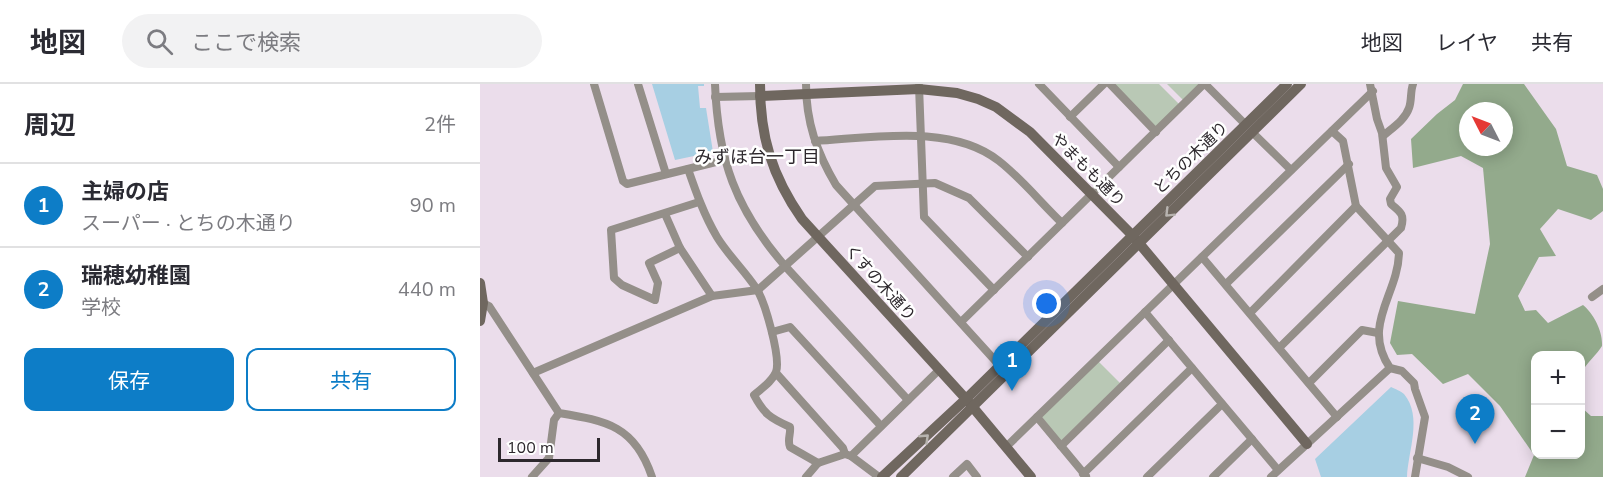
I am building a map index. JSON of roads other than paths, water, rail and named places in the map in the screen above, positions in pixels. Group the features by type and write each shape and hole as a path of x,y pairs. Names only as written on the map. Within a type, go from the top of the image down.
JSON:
{"street":[{"path":"594,84 623,181 627,184 724,159"},
{"path":"638,84 666,174"},
{"path":"715,84 724,159 746,214 767,245 785,266 908,400"},
{"name":"くすの木通り","path":"760,84 767,150 774,172 788,199 818,237 969,403 1031,477"},
{"path":"1070,117 1104,84"},
{"path":"1110,84 1156,132"},
{"path":"961,322 1205,84 1291,170"},
{"name":"とちの木通り","path":"881,477 969,403 1249,128 1287,84"},
{"name":"とちの木通り","path":"1249,128 1301,84"},
{"path":"1383,136 1402,121 1409,108 1413,84"},
{"path":"1042,85 1119,167"},
{"path":"919,87 924,218 994,290"},
{"name":"やまもも通り","path":"760,96 806,89 919,87 957,93 996,107 1030,132 1136,240 1307,444"},
{"path":"1279,348 1401,228 1404,218 1402,213 1391,204 1390,199 1397,187 1386,168 1383,136 1377,119 1372,87"},
{"path":"1006,447 1332,131 1372,87"},
{"path":"806,89 808,121 814,141 836,185 1000,366"},
{"path":"715,97 760,96"},
{"path":"1332,131 1343,141 1356,206 1399,254 1399,265 1387,295 1378,333 1378,345 1383,359 1390,368 1402,371 1414,383 1425,417 1415,477"},
{"path":"814,141 920,136 946,137 968,144 999,160 1062,223"},
{"path":"1226,284 1348,164"},
{"path":"688,169 699,202 721,244 758,290 772,332 778,363 776,373 754,395 763,412 790,427 790,447 818,463"},
{"path":"532,373 712,296 758,290 875,186 935,183 947,187 969,198 1028,257"},
{"path":"680,248 649,264 658,283 655,300 622,285 614,278 611,230 699,202"},
{"path":"1250,313 1356,206"},
{"path":"665,214 680,248 712,296"},
{"name":"とちの木通り","path":"901,477 1000,366 1136,240"},
{"path":"1203,257 1337,417"},
{"path":"480,283 483,303 480,321"},
{"path":"1592,297 1603,289"},
{"path":"483,303 489,306 559,413 615,425 637,445 652,477"},
{"path":"1145,312 1278,470"},
{"path":"772,332 790,327 881,426"},
{"path":"1309,383 1362,330 1378,333"},
{"path":"1061,446 1169,340"},
{"path":"1037,417 1085,475 1192,368"},
{"path":"1271,477 1390,368"},
{"path":"807,477 818,463 848,455 939,370"},
{"path":"776,373 848,455 881,477"},
{"path":"1147,477 1222,404"},
{"path":"532,477 549,458 554,420 559,413"},
{"path":"1213,477 1252,439"},
{"path":"1417,458 1448,467 1468,477"},
{"path":"953,477 966,464 977,477"}],"water":[{"path":"652,84 704,84 704,86 698,86 700,108 706,108 713,152 675,160"},
{"path":"1391,387 1404,394 1413,413 1414,424 1407,477 1321,477 1315,459"}],"place":[{"name":"主婦の店","path":"1012,391"},
{"name":"瑞穂幼稚園","path":"1475,444"}],"district":[{"name":"みずほ台一丁目","path":"757,157"}]}
